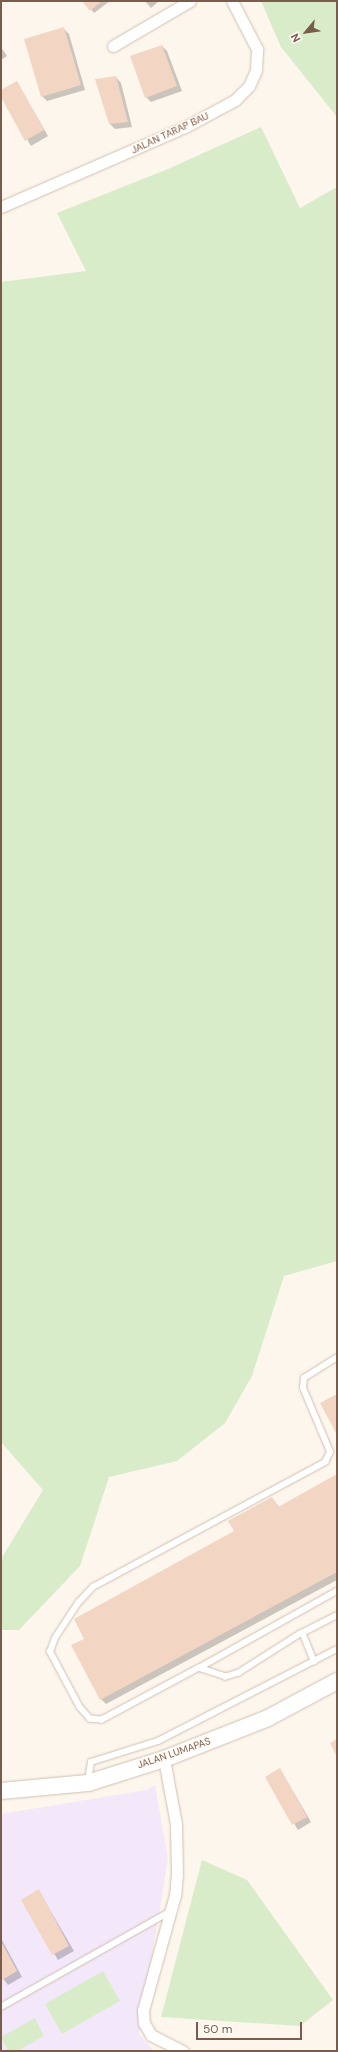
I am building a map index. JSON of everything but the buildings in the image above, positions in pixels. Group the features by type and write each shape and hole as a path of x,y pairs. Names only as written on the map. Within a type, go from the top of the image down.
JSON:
{"main road":[{"name":"JALAN LUMAPAS","path":"1,1791 88,1783 164,1759 268,1718 337,1681"}],"street":[{"path":"113,46 190,1"},
{"name":"JALAN TARAP BAU","path":"1,207 187,126 235,100 249,86 256,70 257,50 232,1"},
{"path":"164,1759 176,1824 178,1851 175,1895 168,1913 143,2010 144,2023 157,2039 183,2051"}],"lane":[{"path":"337,1357 304,1378 303,1388 330,1452 325,1462 94,1587 78,1603 62,1626 50,1652 80,1708 90,1719 102,1720 337,1591"},
{"path":"199,1668 226,1677 239,1673 302,1633 337,1615"},
{"path":"302,1633 314,1662"},
{"path":"88,1783 91,1762 158,1741 337,1649"},
{"path":"1,2007 168,1913"}],"shaded area":[{"path":"155,1785 168,1859 139,2034 154,2051 1,2051 1,1814 146,1790"}],"green space":[{"path":"261,1 337,1 337,117 281,47"},
{"path":"261,127 300,208 337,187 337,1261 284,1276 252,1376 225,1423 177,1461 109,1477 80,1566 19,1630 1,1630 1,1559 43,1490 1,1442 1,282 86,271 57,213 168,169"},
{"path":"202,1860 247,1880 333,2000 300,2026 161,2017"},
{"path":"103,1971 120,2001 62,2034 45,2004"},
{"path":"35,2018 44,2036 17,2051 8,2051 1,2037"}]}
